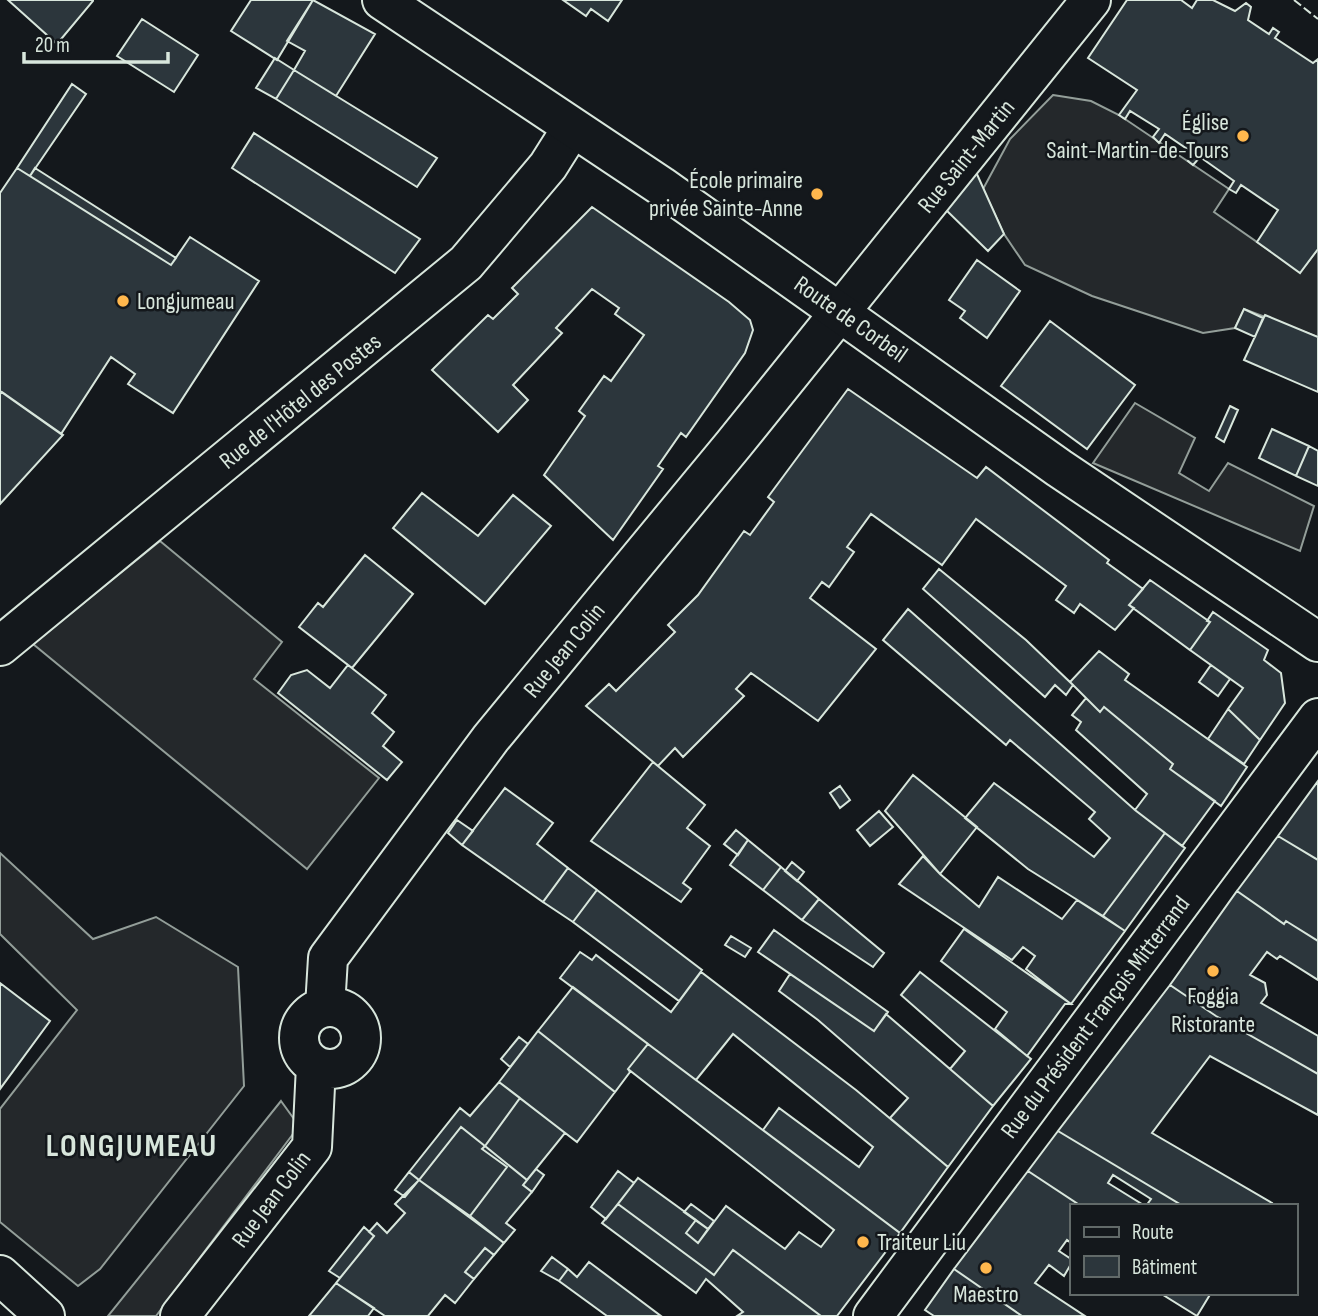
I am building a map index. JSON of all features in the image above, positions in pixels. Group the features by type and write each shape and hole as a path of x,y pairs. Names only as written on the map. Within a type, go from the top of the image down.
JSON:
{"street":[{"name":"Route de Corbeil","path":"382,0 841,311 1059,468 1318,642"},
{"name":"Rue Saint-Martin","path":"841,311 1091,0"},
{"name":"Rue de l'Hôtel des Postes","path":"0,646 466,263 548,166 572,128"},
{"name":"Rue Jean Colin","path":"180,1316 312,1147 316,1066 303,1052 299,1033 308,1016 325,1007 328,958 491,738 841,311"},
{"name":"Rue du Président François Mitterrand","path":"873,1316 1318,718"},
{"path":"0,1275 45,1316"}],"shaded area":[{"path":"1053,95 1091,101 1119,115 1229,189 1214,212 1300,272 1318,249 1318,337 1244,309 1235,328 1203,333 1092,296 1025,265 1004,234 983,189 1010,139"},
{"path":"1135,403 1195,438 1179,473 1209,491 1228,463 1314,506 1300,551 1093,463"},
{"path":"160,541 282,642 254,679 379,778 307,869 33,644"},
{"path":"0,853 93,939 156,917 238,967 244,1086 100,1269 78,1286 0,1222 0,1109 77,1010 0,934"},
{"path":"281,1101 299,1126 156,1316 108,1316"}],"building":[{"path":"8,0 93,0 93,1 57,44"},
{"path":"251,0 313,0 277,60 231,31"},
{"path":"313,0 375,34 336,96 294,70 305,51 287,41"},
{"path":"563,0 622,0 608,21 591,9 586,16"},
{"name":"Église Saint-Martin-de-Tours","path":"1127,0 1181,0 1192,8 1197,0 1213,0 1235,11 1246,3 1251,7 1248,20 1269,34 1273,28 1279,32 1275,38 1313,63 1318,59 1318,249 1300,273 1257,242 1278,210 1241,185 1236,193 1229,189 1234,181 1200,157 1193,165 1188,161 1193,153 1165,134 1159,143 1153,137 1159,129 1130,111 1125,119 1119,115 1137,90 1088,58"},
{"path":"142,19 198,55 174,92 117,56"},
{"path":"275,58 294,70 276,99 256,88"},
{"path":"294,70 437,158 417,187 276,99"},
{"path":"72,84 86,94 30,176 17,168"},
{"path":"254,133 420,239 395,273 232,168"},
{"name":"Longjumeau","path":"17,168 171,265 190,237 259,281 173,413 128,384 135,374 111,357 61,434 0,391 0,193"},
{"path":"35,168 176,258 171,265 30,176"},
{"path":"976,172 1004,234 988,251 944,208"},
{"path":"592,207 729,302 750,320 753,330 745,353 686,437 681,433 658,466 663,469 613,540 544,475 585,416 579,411 604,376 611,381 644,335 615,314 619,308 592,289 556,328 562,333 513,385 528,400 498,432 432,370 488,315 493,319 518,294 512,288"},
{"path":"977,260 1020,291 987,338 960,318 965,311 949,300"},
{"path":"1244,309 1263,318 1255,337 1235,328"},
{"path":"1265,315 1318,337 1318,392 1244,360"},
{"path":"1050,321 1135,385 1087,449 1001,386"},
{"path":"848,389 977,478 986,467 1109,560 1107,563 1143,589 1129,605 1134,608 1115,630 1080,604 1074,613 1056,600 1066,586 976,519 942,565 871,514 847,547 854,552 829,587 822,582 810,598 876,649 818,721 751,673 736,689 744,696 683,757 675,748 658,766 586,706 609,684 616,691 675,632 668,625 698,595 744,531 750,535 774,502 768,497"},
{"path":"2,392 63,435 0,504 0,394"},
{"path":"1230,406 1238,410 1224,442 1216,437"},
{"path":"1272,429 1309,446 1296,476 1259,458"},
{"path":"1309,446 1318,451 1318,486 1296,476"},
{"path":"422,493 478,536 513,495 551,526 485,604 393,528"},
{"path":"365,555 413,594 352,668 299,627 318,603 323,607"},
{"path":"939,569 1026,640 1073,685 1066,695 1055,685 1045,697 923,589"},
{"path":"1150,580 1210,622 1190,650 1129,605"},
{"path":"908,609 1135,810 1165,833 1103,916 1028,869 965,818 994,783 1094,857 1110,838 1089,819 1095,812 1010,740 1006,745 883,640"},
{"path":"1213,612 1268,650 1264,660 1281,673 1285,703 1260,740 1228,709 1243,688 1190,650 1210,622 1207,621"},
{"path":"1099,651 1129,674 1125,680 1247,767 1221,806 1170,769 1173,764 1104,707 1100,712 1070,682"},
{"path":"348,665 386,695 372,713 394,732 383,746 402,762 387,780 278,693 291,675 307,670 330,688"},
{"path":"1211,665 1230,679 1218,696 1199,682"},
{"path":"1086,698 1100,712 1104,707 1173,764 1170,769 1215,801 1182,846 1135,810 1147,794 1076,730 1081,722 1072,715"},
{"path":"1228,709 1260,740 1244,764 1208,739"},
{"path":"653,762 705,805 687,828 710,846 683,883 691,889 681,902 591,841"},
{"path":"913,775 977,827 940,874 885,811"},
{"path":"1318,781 1318,860 1278,836"},
{"path":"840,786 850,800 840,808 830,793"},
{"path":"505,788 553,823 537,844 568,868 543,902 462,845"},
{"path":"879,811 893,827 870,846 857,830"},
{"path":"457,820 473,831 462,845 448,833"},
{"path":"736,830 748,840 738,855 724,844"},
{"path":"1165,833 1185,848 1125,931 1103,916"},
{"path":"1278,836 1318,860 1318,941 1286,921 1284,924 1237,891"},
{"path":"748,840 781,867 763,890 730,865"},
{"path":"923,856 979,907 998,877 1062,919 1077,900 1125,931 1071,1004 1026,969 1035,956 1023,947 1012,960 899,884"},
{"path":"792,862 804,872 797,881 785,871"},
{"path":"781,867 819,899 802,920 763,890"},
{"path":"568,868 597,890 573,922 543,902"},
{"path":"597,890 702,970 679,1001 573,922"},
{"path":"1237,891 1284,924 1286,921 1318,941 1318,980 1280,956 1277,959 1267,952 1250,975 1265,983 1267,995 1261,1003 1318,1036 1318,1074 1216,1016 1170,985"},
{"path":"819,899 884,953 873,967 802,920"},
{"path":"964,929 1071,1004 1065,1004 1027,1056 995,1029 1007,1012 941,961"},
{"path":"774,930 888,1012 874,1031 758,952"},
{"path":"731,936 751,948 745,957 725,945"},
{"path":"580,952 592,960 596,955 671,1012 701,972 856,1090 948,1167 900,1233 763,1130 779,1108 859,1167 873,1147 733,1034 696,1080 560,978"},
{"path":"920,972 1031,1059 993,1106 950,1069 965,1051 901,995"},
{"path":"790,974 874,1031 886,1014 993,1106 948,1167 890,1118 908,1098 818,1020 779,991"},
{"path":"0,983 50,1021 0,1089"},
{"path":"1170,985 1216,1016 1318,1074 1318,1115 1210,1056 1152,1133 1272,1204 1180,1204 1058,1131"},
{"path":"573,987 648,1044 628,1069 630,1072 615,1092 538,1031"},
{"path":"538,1031 615,1092 577,1142 499,1082"},
{"path":"519,1037 528,1044 510,1067 501,1059"},
{"path":"648,1044 900,1233 837,1316 821,1316 733,1250 714,1275 618,1204 638,1178 696,1220 686,1233 698,1243 726,1206 785,1249 799,1232 821,1247 834,1230 628,1069"},
{"path":"499,1082 520,1098 485,1146 461,1127 419,1180 409,1172 460,1108 470,1116"},
{"path":"520,1098 565,1133 527,1180 485,1146"},
{"path":"461,1127 485,1146 482,1149 507,1167 470,1216 419,1180"},
{"path":"1058,1131 1180,1204 1147,1204 1151,1199 1113,1175 1108,1183 1142,1204 1078,1204 1028,1171"},
{"path":"485,1146 527,1180 523,1185 532,1192 506,1223 515,1230 504,1243 470,1216 507,1167 482,1149"},
{"path":"536,1169 544,1175 532,1192 523,1185"},
{"path":"618,1171 634,1183 606,1219 591,1207"},
{"path":"1028,1171 1078,1204 1070,1204 1070,1242 1067,1240 1059,1251 1070,1258 1070,1266 1064,1276 1049,1265 1035,1283 1085,1316 1022,1316 954,1269"},
{"path":"409,1172 419,1180 405,1197 395,1190"},
{"path":"419,1180 504,1243 494,1255 485,1248 465,1272 474,1279 455,1303 445,1295 428,1316 385,1316 336,1283 374,1236 369,1232 377,1223 387,1233 405,1213 395,1204"},
{"path":"618,1204 714,1275 733,1250 821,1316 737,1316 743,1312 706,1279 696,1293 602,1223"},
{"path":"691,1204 714,1221 708,1229 684,1212"},
{"path":"696,1220 708,1229 698,1243 686,1233"},
{"path":"364,1227 374,1236 340,1278 329,1271"},
{"path":"485,1248 494,1255 474,1279 465,1272"},
{"path":"552,1257 568,1269 559,1281 541,1271"},
{"path":"589,1262 661,1316 607,1316 559,1281 568,1269 577,1277"},
{"path":"954,1269 1022,1316 934,1316 925,1310"},
{"path":"336,1283 374,1308 368,1316 309,1316"},
{"path":"1163,1295 1210,1295 1197,1316"}],"fence":[{"path":"1294,0 1318,19"}],"place":[{"name":"Église Saint-Martin-de-Tours","path":"1243,136"},
{"name":"École primaire privée Sainte-Anne","path":"817,194"},
{"name":"Longjumeau","path":"123,301"},
{"name":"Foggia Ristorante","path":"1213,971"},
{"name":"Traiteur Liu","path":"863,1242"},
{"name":"Maestro","path":"986,1268"}],"district":[{"name":"LONGJUMEAU","path":"132,1145"}]}
